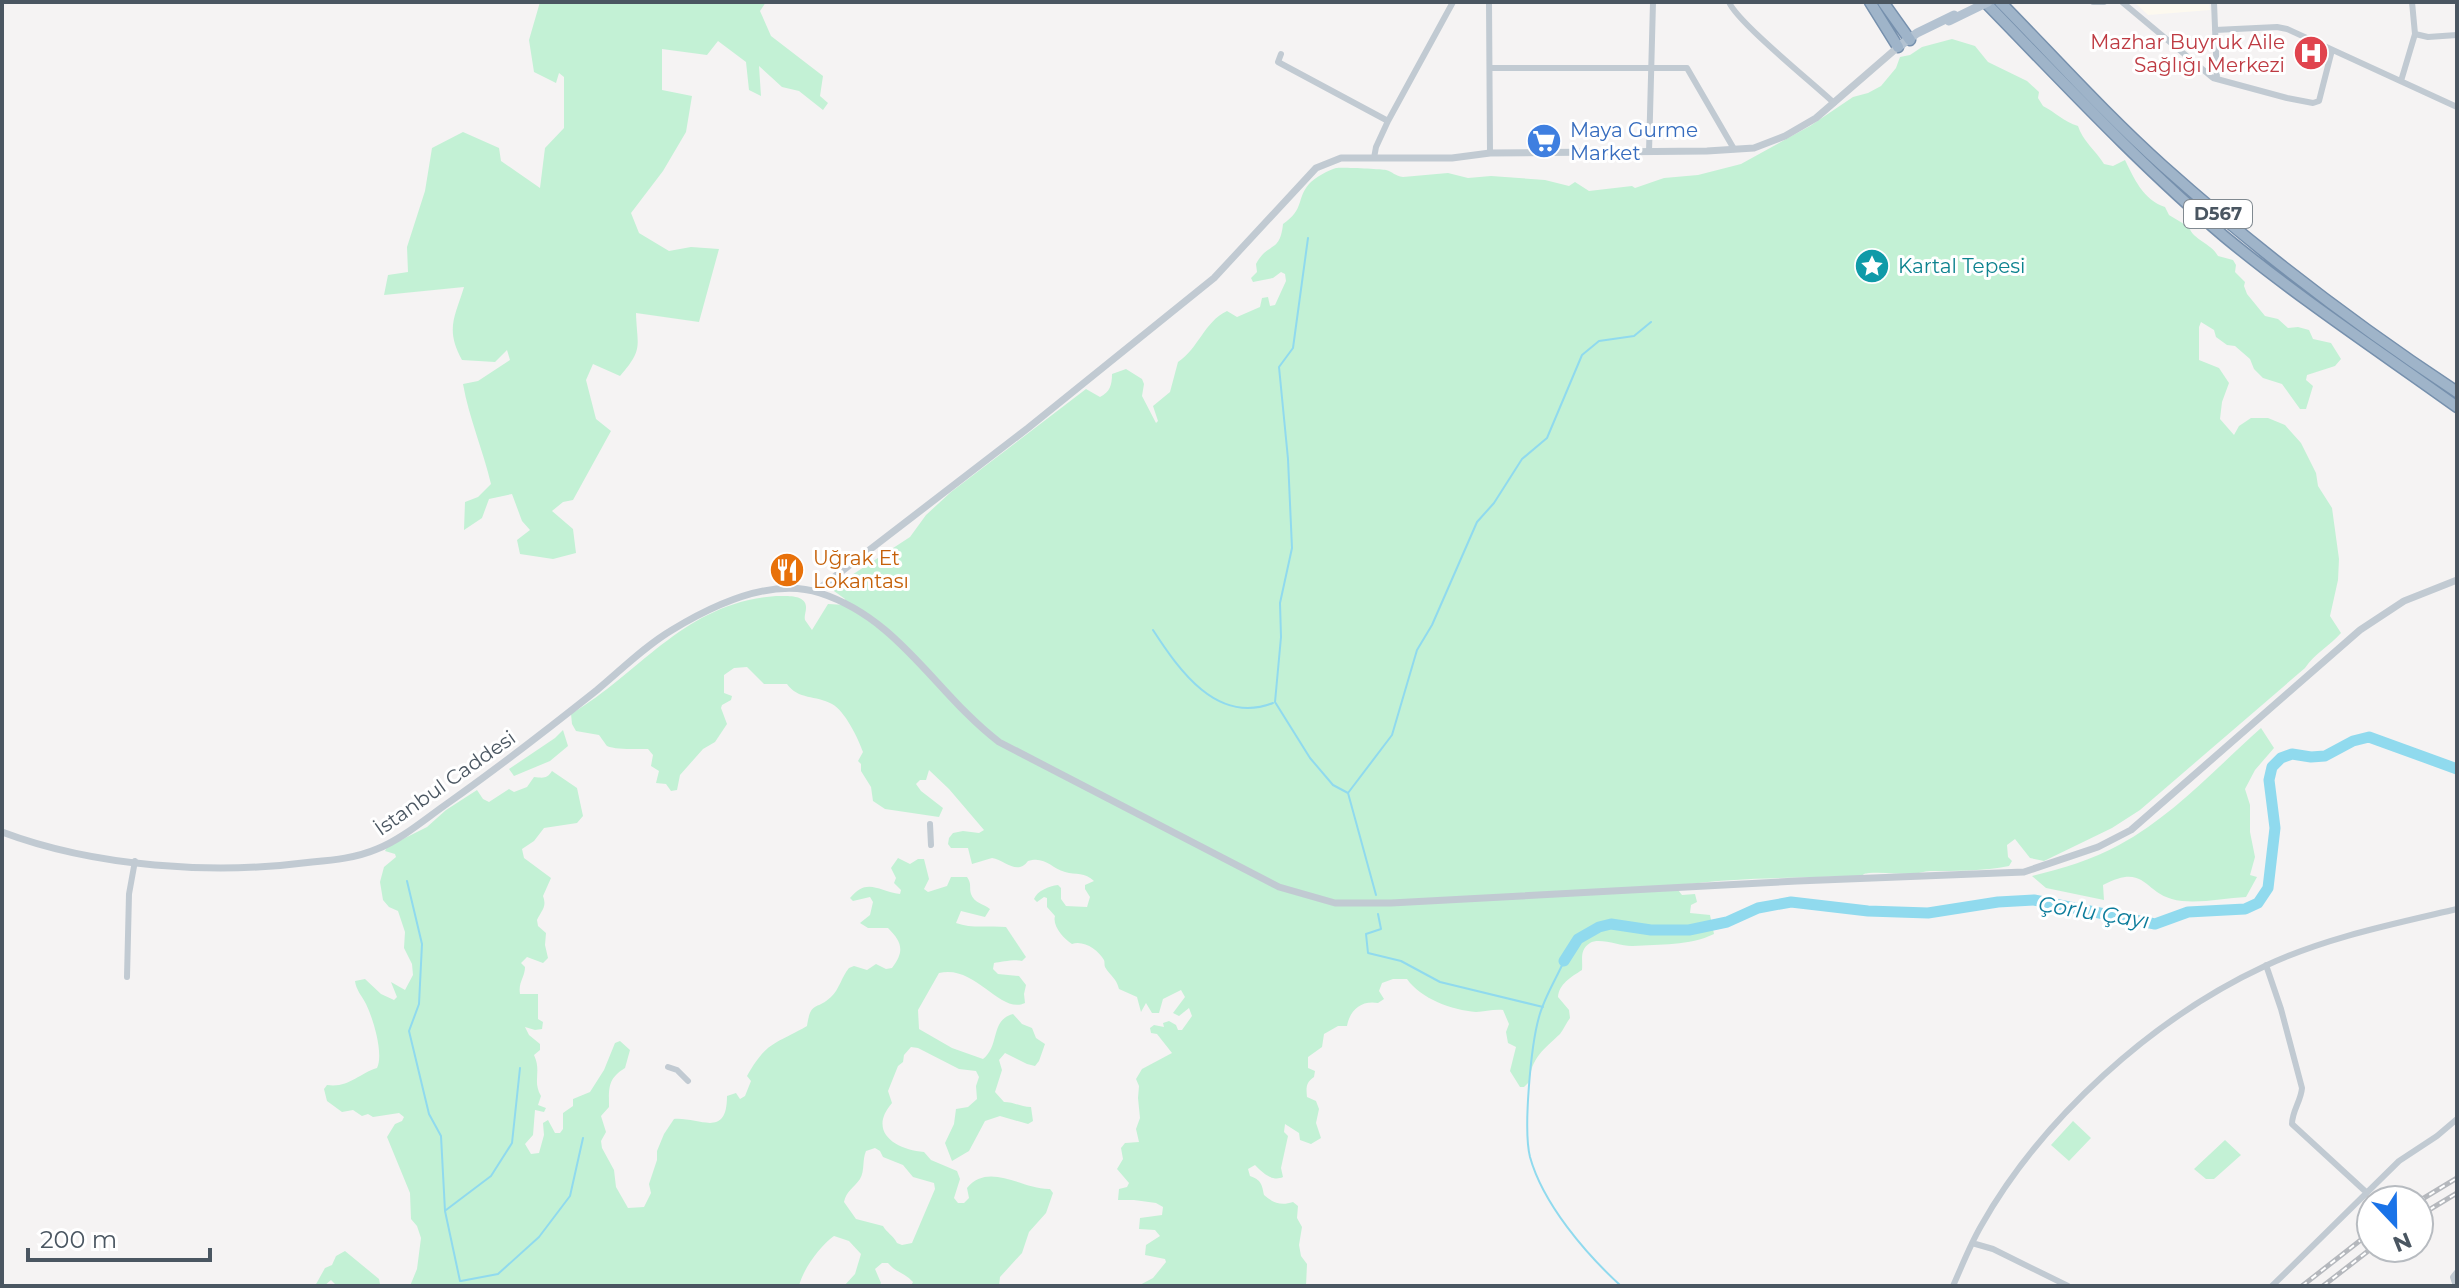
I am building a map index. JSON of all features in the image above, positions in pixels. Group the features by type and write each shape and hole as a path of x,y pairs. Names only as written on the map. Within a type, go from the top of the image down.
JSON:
{"highway":[{"path":"1870,2 1898,47"},
{"path":"1883,2 1910,40"},
{"name":"D567","path":"1986,2 2186,203 2310,302 2457,406"},
{"name":"D567","path":"2000,2 2161,164 2228,223 2385,344 2457,392"}],"main road":[{"path":"1898,47 1979,2"},
{"path":"1948,20 1986,2"}],"street":[{"path":"1374,158 1388,121 1453,2"},
{"path":"1489,2 1490,153"},
{"path":"1649,152 1653,2"},
{"path":"1729,2 1750,27 1834,103"},
{"path":"2093,2 2104,2"},
{"path":"2122,2 2217,79 2313,103 2319,101 2332,50"},
{"path":"2214,2 2217,79"},
{"path":"2401,81 2415,34 2412,2"},
{"path":"2215,30 2277,27 2457,107"},
{"path":"2415,34 2428,37 2457,35"},
{"path":"816,591 1028,428 1214,278 1316,168 1341,158 1452,158 1490,153 1754,148 1785,136 1816,118 1898,47"},
{"path":"1281,54 1278,62 1388,121"},
{"path":"1490,68 1687,68 1734,149"},
{"name":"İstanbul Caddesi","path":"2,832 36,845 100,858 190,867 282,866 352,857 378,849 405,834 536,738 671,630 723,604 764,589 816,591 856,607 891,634 977,725 1023,757 1279,887 1335,903 1391,903 2033,870 2098,847 2131,830 2360,630 2404,601 2457,580"},
{"path":"930,824 931,845"},
{"path":"127,977 129,894 135,861"},
{"path":"1953,1286 1983,1222 2063,1115 2169,1021 2266,965 2388,925 2457,909"},
{"path":"2266,965 2302,1088 2292,1124 2357,1184"},
{"path":"668,1067 677,1070 688,1081"},
{"path":"2375,1184 2399,1161 2457,1119"},
{"path":"2272,1286 2355,1203"},
{"path":"1972,1243 1993,1249 2068,1286"},
{"path":"2456,1286 2453,1277 2457,1272"}],"shaded area":[{"path":"2134,2 2209,2 2210,10 2148,15"}],"green space":[{"path":"540,2 766,2 760,11 771,36 823,76 820,96 828,103 823,110 799,91 782,87 759,66 761,96 749,90 746,62 718,41 707,55 662,49 662,90 692,96 686,132 663,171 631,213 639,233 669,251 691,247 719,249 699,322 636,313 636,353 620,376 593,364 586,380 596,419 611,431 573,500 563,502 552,511 573,529 576,553 553,559 520,554 517,540 530,530 522,521 512,494 489,499 482,518 464,530 465,502 478,497 491,484 463,384 478,381 510,360 507,350 495,362 462,360 454,340 453,323 464,287 384,295 388,275 408,272 407,247 425,191 432,148 463,132 499,148 501,161 540,188 545,148 564,128 564,77 559,73 556,83 534,72 529,40"},
{"path":"1952,39 1975,46 1988,62 2027,81 2039,92 2038,98 2043,106 2078,126 2104,164 2113,166 2125,160 2140,188 2151,199 2189,227 2218,256 2233,260 2235,272 2245,282 2247,294 2265,316 2278,319 2288,328 2309,330 2313,339 2331,343 2341,359 2335,366 2307,375 2306,380 2313,386 2306,409 2300,409 2282,384 2263,378 2250,359 2235,346 2227,345 2216,337 2214,330 2201,322 2199,327 2199,360 2219,368 2229,383 2220,419 2234,435 2239,426 2251,418 2268,418 2285,425 2301,443 2316,473 2318,486 2332,508 2339,559 2330,616 2341,633 2305,668 2140,810 2112,828 2044,861 2030,858 2015,839 2007,845 2008,857 2012,861 2009,866 1999,868 1747,879 1681,885 1678,890 1682,895 1695,894 1697,902 1691,905 1690,913 1710,915 1714,934 1674,944 1628,946 1599,941 1590,943 1582,955 1582,970 1566,981 1559,992 1558,997 1569,1010 1570,1018 1536,1060 1530,1081 1524,1087 1520,1087 1510,1071 1516,1047 1508,1043 1506,1032 1509,1024 1503,1010 1476,1012 1447,1006 1420,992 1407,979 1382,983 1379,991 1384,999 1357,1007 1347,1026 1338,1026 1324,1034 1322,1047 1308,1057 1308,1068 1315,1071 1307,1086 1307,1097 1316,1101 1319,1109 1316,1123 1321,1138 1311,1144 1300,1140 1299,1133 1285,1124 1284,1132 1288,1136 1281,1168 1283,1177 1271,1178 1255,1165 1248,1169 1267,1198 1281,1204 1293,1202 1298,1206 1297,1218 1302,1227 1299,1245 1301,1256 1307,1264 1306,1286 1138,1286 1153,1278 1166,1262 1165,1259 1145,1255 1146,1245 1160,1236 1155,1230 1139,1229 1140,1218 1162,1215 1163,1207 1156,1203 1118,1200 1119,1189 1127,1187 1129,1183 1117,1169 1123,1159 1121,1148 1125,1143 1139,1142 1136,1129 1140,1118 1139,1086 1136,1079 1142,1069 1172,1053 1157,1034 1151,1033 1150,1028 1154,1025 1164,1027 1163,1023 1169,1021 1182,1030 1192,1016 1189,1008 1179,1016 1173,1013 1185,997 1181,990 1163,999 1159,1013 1152,1013 1146,1003 1141,1012 1137,997 1119,989 1098,953 1086,945 1072,944 1062,936 1055,924 1055,916 1047,907 1047,898 1037,902 1034,899 1044,889 1058,885 1066,906 1087,907 1090,897 1085,885 1094,881 1091,878 1065,872 1039,860 1028,861 1020,867 992,858 972,864 968,848 951,848 949,838 953,833 979,833 984,830 929,770 926,780 916,784 943,808 939,817 885,809 873,801 871,787 858,761 863,752 861,746 842,712 826,701 796,693 787,684 764,684 747,667 734,668 724,675 724,693 732,696 721,708 727,724 715,742 703,749 680,775 677,790 671,791 666,784 656,783 659,771 651,766 653,755 648,749 607,746 599,735 576,731 572,724 571,714 666,642 715,611 744,601 776,596 795,597 805,603 805,620 812,630 828,604 846,605 845,599 834,591 835,586 910,537 926,515 951,492 1086,389 1100,397 1106,393 1112,382 1112,374 1126,369 1142,379 1142,396 1156,423 1153,406 1170,392 1178,362 1219,316 1227,311 1237,317 1260,307 1262,298 1268,297 1270,306 1275,305 1286,281 1285,274 1281,272 1273,278 1253,282 1251,278 1257,272 1256,264 1279,240 1283,224 1295,214 1309,184 1326,172 1345,168 1386,170 1403,177 1448,173 1468,178 1491,176 1545,180 1569,186 1575,182 1589,191 1635,188 1664,178 1698,175 1741,164 1810,126 1853,97 1881,86 1896,68 1900,57"},
{"path":"2261,728 2274,748 2255,770 2245,789 2250,805 2250,832 2255,857 2250,875 2257,877 2246,897 2182,901 2159,893 2138,878 2129,877 2103,885 2104,900 2046,888 2032,876 2088,859 2139,833 2176,806"},
{"path":"563,730 568,746 550,761 514,776 509,769"},
{"path":"552,771 577,788 583,816 577,823 544,828 534,841 522,849 524,858 551,878 537,920 538,926 546,933 548,958 543,963 527,957 521,963 525,967 520,994 538,994 538,1019 543,1022 542,1029 525,1027 540,1044 540,1050 534,1055 541,1096 538,1105 546,1108 544,1112 535,1110 533,1135 525,1144 531,1154 539,1153 544,1135 543,1123 548,1120 555,1133 560,1133 563,1113 573,1106 573,1099 590,1092 604,1070 615,1043 620,1041 630,1050 625,1068 612,1080 609,1107 601,1116 606,1132 601,1141 602,1148 614,1170 616,1187 628,1208 644,1207 651,1193 649,1184 657,1151 674,1119 717,1122 726,1109 727,1096 736,1093 740,1099 745,1096 751,1081 747,1076 760,1056 772,1045 807,1026 812,1009 834,994 849,968 854,966 867,970 876,964 886,969 892,968 900,952 896,938 888,928 868,928 860,923 870,915 873,902 870,897 853,901 850,898 867,887 900,894 891,868 898,858 910,864 924,859 929,879 924,889 928,892 947,886 951,877 967,877 972,897 990,909 985,917 961,911 956,923 1006,927 1026,957 1022,961 994,963 993,969 998,974 1019,976 1026,985 1025,1003 1016,1005 965,976 952,972 939,973 918,1010 919,1029 952,1048 983,1059 992,1047 1001,1022 1013,1014 1022,1024 1032,1028 1036,1038 1045,1044 1035,1066 1005,1053 999,1060 1002,1070 995,1092 1004,1102 1031,1107 1033,1121 1028,1124 1000,1116 985,1121 969,1151 952,1161 945,1143 954,1124 956,1109 968,1107 977,1099 979,1077 976,1071 959,1069 911,1047 898,1066 888,1091 892,1103 883,1123 888,1138 904,1148 924,1152 931,1160 957,1171 960,1179 954,1198 958,1203 964,1203 969,1198 967,1188 985,1177 1050,1189 1053,1193 1046,1213 1029,1232 1022,1253 1000,1277 999,1286 911,1286 913,1282 910,1279 888,1263 882,1263 875,1269 881,1283 879,1286 844,1286 855,1274 861,1254 849,1241 834,1236 813,1258 799,1286 410,1286 417,1269 421,1238 411,1219 410,1193 387,1137 404,1117 399,1113 373,1117 368,1114 362,1116 353,1110 342,1112 327,1101 324,1089 327,1085 353,1080 377,1068 379,1062 369,1010 355,981 365,979 381,994 394,1000 397,997 391,982 405,990 413,975 412,964 404,948 405,932 398,911 383,900 380,882 384,867 396,857 385,851 387,847 427,827 477,790 489,802 509,789 514,792 527,787 534,777","holes":["875,1148 883,1157 903,1165 913,1177 934,1183 935,1189 912,1243 897,1243 883,1226 856,1219 844,1202 862,1176 866,1151"]},
{"path":"2073,1121 2091,1138 2069,1161 2051,1145"},
{"path":"2225,1140 2241,1155 2214,1179 2206,1179 2194,1169"},
{"path":"345,1251 384,1286 337,1286 331,1280 324,1286 315,1286 325,1268"}],"waterway":[{"path":"1308,238 1293,348 1279,367 1292,548 1280,603 1281,637 1275,702 1310,758 1333,785 1348,793"},
{"path":"1376,895 1348,793 1392,735 1417,650 1432,625 1477,522 1494,503 1522,459 1547,438 1582,355 1599,341 1634,336 1651,322"},
{"path":"1153,630 1188,676 1217,700 1253,708 1273,703"},
{"name":"Çorlu Çayı","path":"1564,961 1578,939 1599,927 1611,924 1651,930 1689,930 1727,922 1758,908 1791,902 1868,911 1928,913 2034,900 2155,924 2188,912 2245,909 2258,903 2268,888 2275,828 2269,780 2272,767 2281,758 2292,754 2325,756 2353,741 2369,737 2457,769"},
{"path":"407,881 422,944 419,1004 409,1031 429,1114 441,1136 445,1211 460,1281"},
{"path":"1378,914 1381,929 1366,934 1368,953 1401,961 1440,982 1543,1007"},
{"path":"1564,961 1544,1003 1536,1030 1528,1108 1530,1157 1555,1210 1594,1259 1621,1286"},
{"path":"446,1210 491,1176 512,1143 520,1068"},
{"path":"461,1281 498,1274 539,1237 570,1196 583,1138"}],"railway":[{"path":"2435,1191 2457,1178"},
{"path":"2435,1206 2457,1193"},
{"path":"2302,1286 2355,1245"},
{"path":"2323,1286 2355,1261"}],"place":[{"name":"Mazhar Buyruk Aile Sağlığı Merkezi","path":"2311,53"},
{"name":"Maya Gurme Market","path":"1544,141"},
{"name":"Kartal Tepesi","path":"1872,266"},
{"name":"Uğrak Et Lokantası","path":"787,570"}]}
